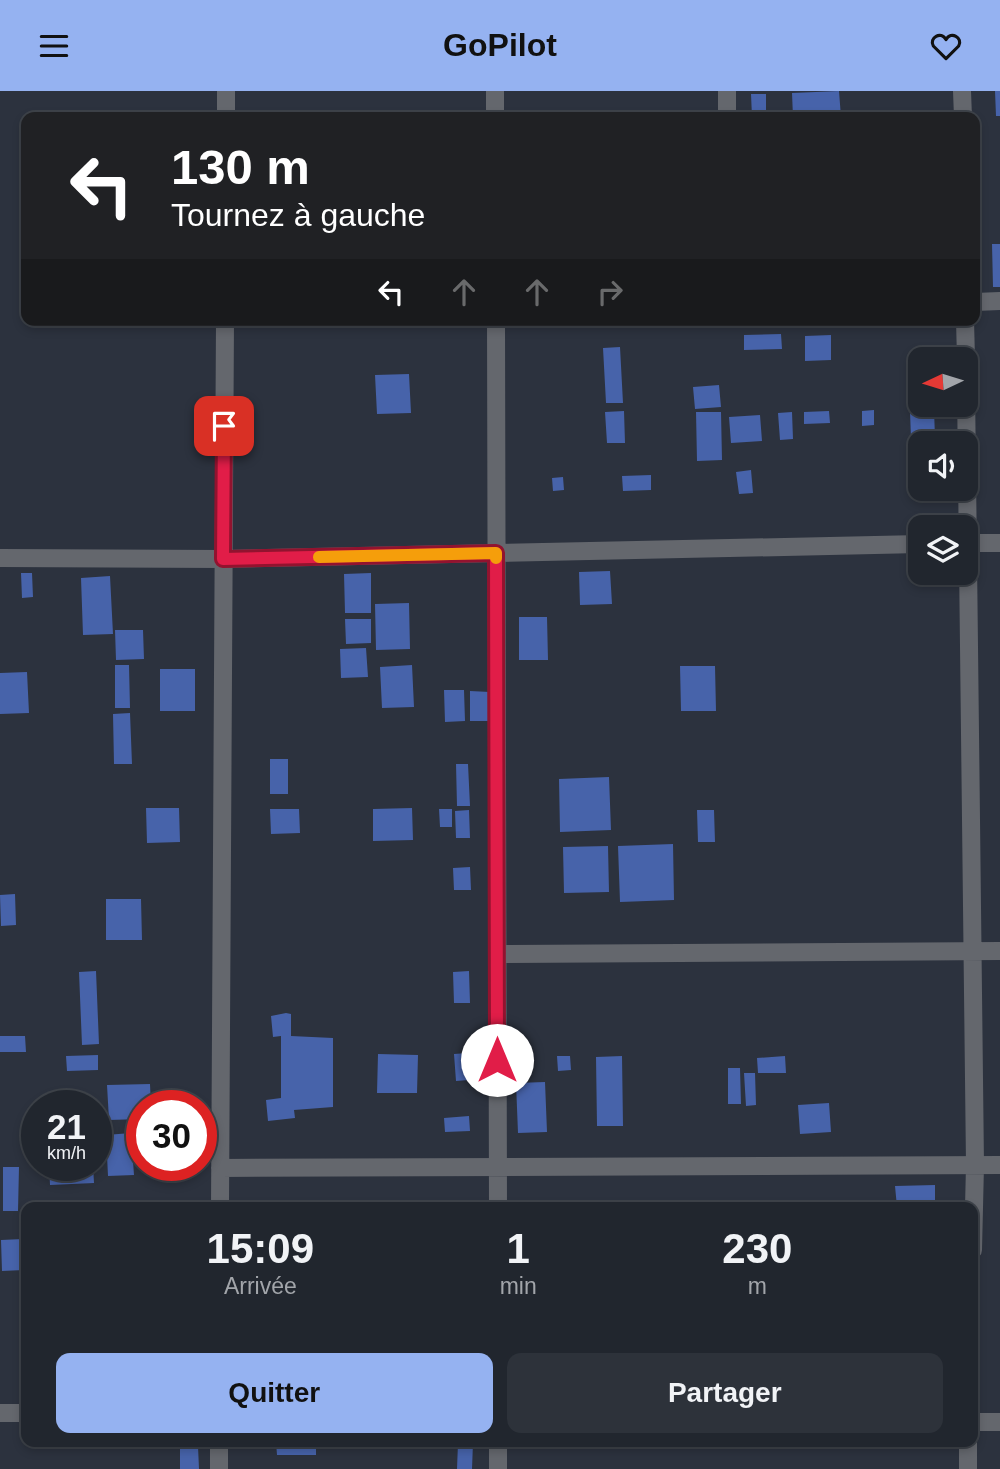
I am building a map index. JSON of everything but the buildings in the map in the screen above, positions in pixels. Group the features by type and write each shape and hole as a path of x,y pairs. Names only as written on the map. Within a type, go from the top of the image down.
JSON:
{"street":[{"path":"226,91 226,112"},
{"path":"495,91 495,112"},
{"path":"727,91 727,112"},
{"path":"962,91 963,112"},
{"path":"980,302 1000,301"},
{"path":"220,1202 225,326"},
{"path":"496,326 498,1202"},
{"path":"965,326 966,347"},
{"path":"966,417 967,515"},
{"path":"978,543 1000,543"},
{"path":"0,558 223,559 908,544"},
{"path":"968,585 974,1202"},
{"path":"497,954 1000,951"},
{"path":"220,1168 1000,1165"},
{"path":"0,1413 21,1413"},
{"path":"978,1422 1000,1422"},
{"path":"219,1447 219,1469"},
{"path":"498,1447 498,1469"},
{"path":"968,1447 968,1469"}],"slow traffic":[{"path":"319,557 496,553 496,558"}],"route":[{"path":"224,426 223,559 496,553 497,1060"}]}
